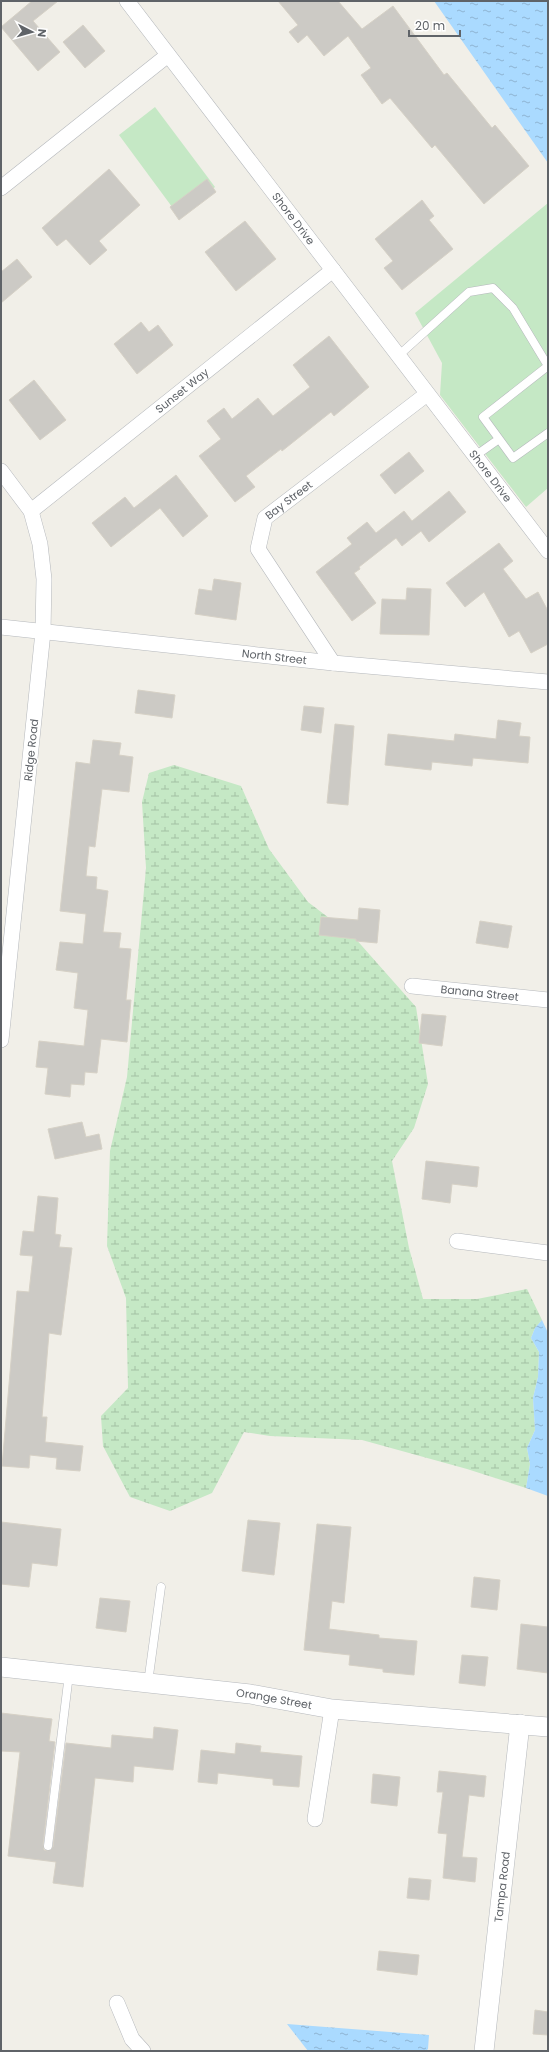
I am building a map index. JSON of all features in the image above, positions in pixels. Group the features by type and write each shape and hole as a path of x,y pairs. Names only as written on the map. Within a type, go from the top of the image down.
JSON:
{"street":[{"name":"Shore Drive","path":"127,1 548,550"},
{"path":"1,188 168,55"},
{"name":"Sunset Way","path":"31,510 333,270"},
{"name":"Bay Street","path":"333,663 258,549 265,518 427,394"},
{"name":"Ridge Road","path":"1,471 31,510 40,544 44,579 43,632 1,1040"},
{"name":"North Street","path":"1,627 333,663 548,682"},
{"name":"Banana Street","path":"412,986 548,1000"},
{"path":"457,1241 548,1253"},
{"name":"Orange Street","path":"1,1667 250,1694 332,1709 548,1727"},
{"path":"314,1820 332,1709"},
{"name":"Tampa Road","path":"484,2051 520,1724"},
{"path":"117,2003 132,2039 143,2051"}],"lane":[{"path":"398,356 469,292 493,288 513,308 548,366 483,417 513,458 548,433"},
{"path":"475,456 499,439"},
{"path":"148,1683 161,1587"},
{"path":"48,1846 69,1674"}],"green space":[{"path":"155,107 215,187 178,215 119,135"},
{"path":"548,203 548,488 526,507 440,395 442,363 415,313"},
{"path":"174,765 241,786 269,849 308,902 354,937 416,1007 428,1084 414,1128 392,1161 409,1248 423,1299 477,1299 527,1289 542,1320 535,1328 531,1338 539,1352 538,1377 533,1398 535,1430 527,1448 530,1464 526,1488 467,1469 362,1440 270,1436 244,1432 212,1493 170,1511 130,1497 103,1446 101,1416 128,1388 126,1298 107,1246 110,1151 127,1077 146,868 142,802 149,773"}],"water":[{"path":"434,1 548,1 548,163"},
{"path":"542,1320 548,1333 548,1496 526,1488 530,1464 527,1448 535,1430 533,1398 538,1377 539,1352 531,1338 535,1328"},
{"path":"287,2024 429,2035 428,2049 426,2051 308,2051"}],"building":[{"path":"32,1 58,1 33,21 60,52 38,71 1,27"},
{"path":"278,1 338,1 362,29 393,6 444,75 447,73 492,128 495,125 529,166 484,204 435,145 432,148 390,98 382,104 361,75 371,68 348,36 324,56 307,35 298,43 289,32 298,25"},
{"path":"83,25 105,51 85,68 63,42"},
{"path":"109,169 140,205 99,241 107,250 90,265 66,239 57,246 42,228"},
{"path":"207,179 216,192 179,220 170,207"},
{"path":"422,200 434,216 429,220 453,249 402,290 384,268 393,261 375,239"},
{"path":"245,221 276,259 236,291 205,252"},
{"path":"17,259 32,277 1,303 1,272"},
{"path":"141,322 149,332 158,325 173,345 137,374 114,344"},
{"path":"329,336 369,387 334,416 331,412 282,451 281,449 246,476 255,487 235,502 199,456 221,439 207,421 224,408 232,419 258,398 273,416 310,387 293,365"},
{"path":"34,380 66,420 40,440 9,400"},
{"path":"409,452 424,471 395,494 380,475"},
{"path":"176,475 208,516 183,537 160,508 111,547 92,523 125,497 134,508"},
{"path":"449,491 466,512 429,542 421,531 402,546 396,538 359,567 360,569 354,573 376,603 352,621 316,572 352,544 347,538 367,522 376,533 404,511 412,521"},
{"path":"499,543 513,561 503,569 526,599 538,592 548,611 548,644 531,653 519,631 509,637 484,592 465,607 446,583"},
{"path":"214,579 241,583 236,620 195,614 199,589 212,591"},
{"path":"407,588 431,589 429,635 380,634 382,599 406,600"},
{"path":"138,690 175,695 172,718 135,713"},
{"path":"304,706 324,708 321,733 301,730"},
{"path":"498,720 521,723 519,736 530,737 528,763 473,758 472,766 432,762 431,770 385,765 388,734 454,741 455,734 496,739"},
{"path":"335,724 354,726 348,805 327,803"},
{"path":"93,740 121,743 119,755 133,757 129,792 102,789 95,847 89,846 86,876 97,877 96,889 108,891 103,932 121,933 119,948 131,949 126,1000 131,1000 127,1042 101,1039 97,1073 85,1072 84,1085 71,1084 70,1097 45,1094 48,1068 36,1067 39,1041 84,1046 88,1010 74,1008 78,973 56,970 60,942 83,944 86,914 60,911 76,762 90,764"},
{"path":"359,908 380,910 377,943 319,935 321,917 358,920"},
{"path":"480,921 512,926 508,948 476,943"},
{"path":"422,1014 446,1016 442,1046 419,1043"},
{"path":"82,1122 86,1137 99,1134 102,1149 55,1159 48,1129"},
{"path":"426,1161 479,1167 477,1187 452,1184 450,1203 422,1199"},
{"path":"38,1196 58,1198 55,1234 61,1235 59,1247 72,1248 61,1335 49,1333 42,1417 47,1417 45,1442 83,1446 80,1471 56,1469 57,1458 30,1455 29,1468 2,1466 17,1291 29,1292 33,1256 20,1255 23,1231 34,1232"},
{"path":"248,1520 280,1523 274,1575 242,1571"},
{"path":"1,1522 61,1529 57,1566 32,1563 29,1587 1,1584"},
{"path":"317,1524 351,1527 344,1603 332,1601 329,1629 379,1635 379,1638 417,1641 414,1675 383,1672 383,1669 349,1665 350,1655 304,1650"},
{"path":"474,1577 500,1580 497,1610 471,1607"},
{"path":"100,1598 130,1601 126,1632 96,1628"},
{"path":"521,1624 548,1627 548,1673 517,1669"},
{"path":"462,1655 488,1657 485,1686 459,1683"},
{"path":"1,1713 52,1719 49,1741 55,1742 43,1845 44,1850 48,1851 53,1847 66,1743 111,1748 112,1735 153,1739 154,1727 178,1730 173,1770 134,1766 133,1782 95,1778 83,1887 53,1883 56,1862 8,1856 20,1752 1,1751"},
{"path":"236,1743 261,1746 260,1752 302,1756 299,1787 273,1785 273,1779 218,1773 217,1784 198,1782 201,1750 235,1754"},
{"path":"439,1771 486,1776 484,1797 469,1795 462,1857 477,1858 475,1882 443,1878 447,1834 438,1833 443,1792 437,1792"},
{"path":"373,1774 400,1777 397,1806 371,1803"},
{"path":"409,1878 431,1880 429,1900 407,1898"},
{"path":"379,1951 419,1955 417,1975 377,1970"},
{"path":"535,2010 548,2012 548,2035 533,2034"}]}
